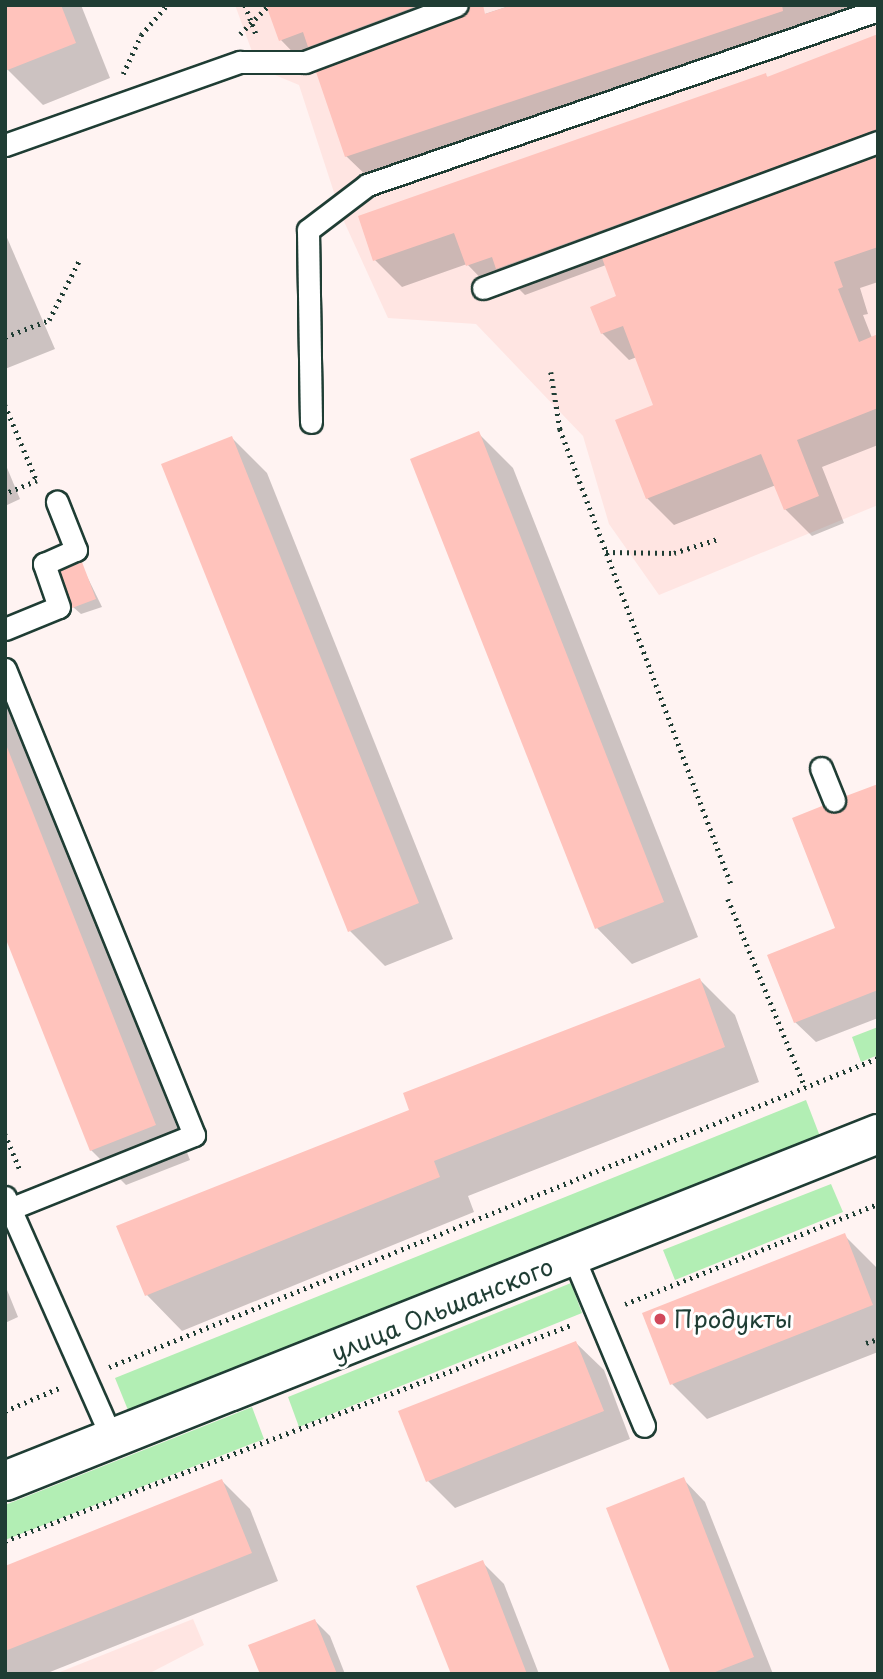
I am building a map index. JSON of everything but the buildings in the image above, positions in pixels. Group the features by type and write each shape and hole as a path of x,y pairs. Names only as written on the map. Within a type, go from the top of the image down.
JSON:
{"street":[{"name":"улица Ольшанского","path":"5,1481 113,1441 878,1134"}],"lane":[{"path":"5,145 240,62 305,62 457,5"},
{"path":"311,422 308,230 367,186 878,10"},
{"path":"483,288 878,142"},
{"path":"5,629 59,607 44,564 76,550 57,502"},
{"path":"5,669 194,1135 8,1203 113,1441"},
{"path":"821,768 834,801"},
{"path":"573,1256 644,1426"}],"path":[{"path":"121,78 141,35 167,5"},
{"path":"5,337 49,320 80,259"},
{"path":"551,372 560,429 732,886"},
{"path":"5,405 37,481 5,494"},
{"path":"606,552 674,553 718,539"},
{"path":"728,899 805,1087"},
{"path":"5,1411 878,1058"},
{"path":"5,1541 598,1315 878,1204"},
{"path":"866,1343 878,1339"}],"shaded area":[{"path":"235,5 878,5 878,505 659,595 609,524 583,436 476,324 388,318 342,217 299,85 258,68"},
{"path":"193,1619 204,1645 148,1674 55,1674"}],"green space":[{"path":"878,1027 878,1055 861,1062 852,1037"},
{"path":"806,1100 821,1139 130,1415 115,1378"},
{"path":"831,1184 843,1212 675,1280 663,1250"},
{"path":"571,1283 582,1313 299,1427 288,1397"},
{"path":"252,1407 264,1439 5,1540 5,1505"}],"place":[{"name":"Продукты","path":"660,1319"}]}
